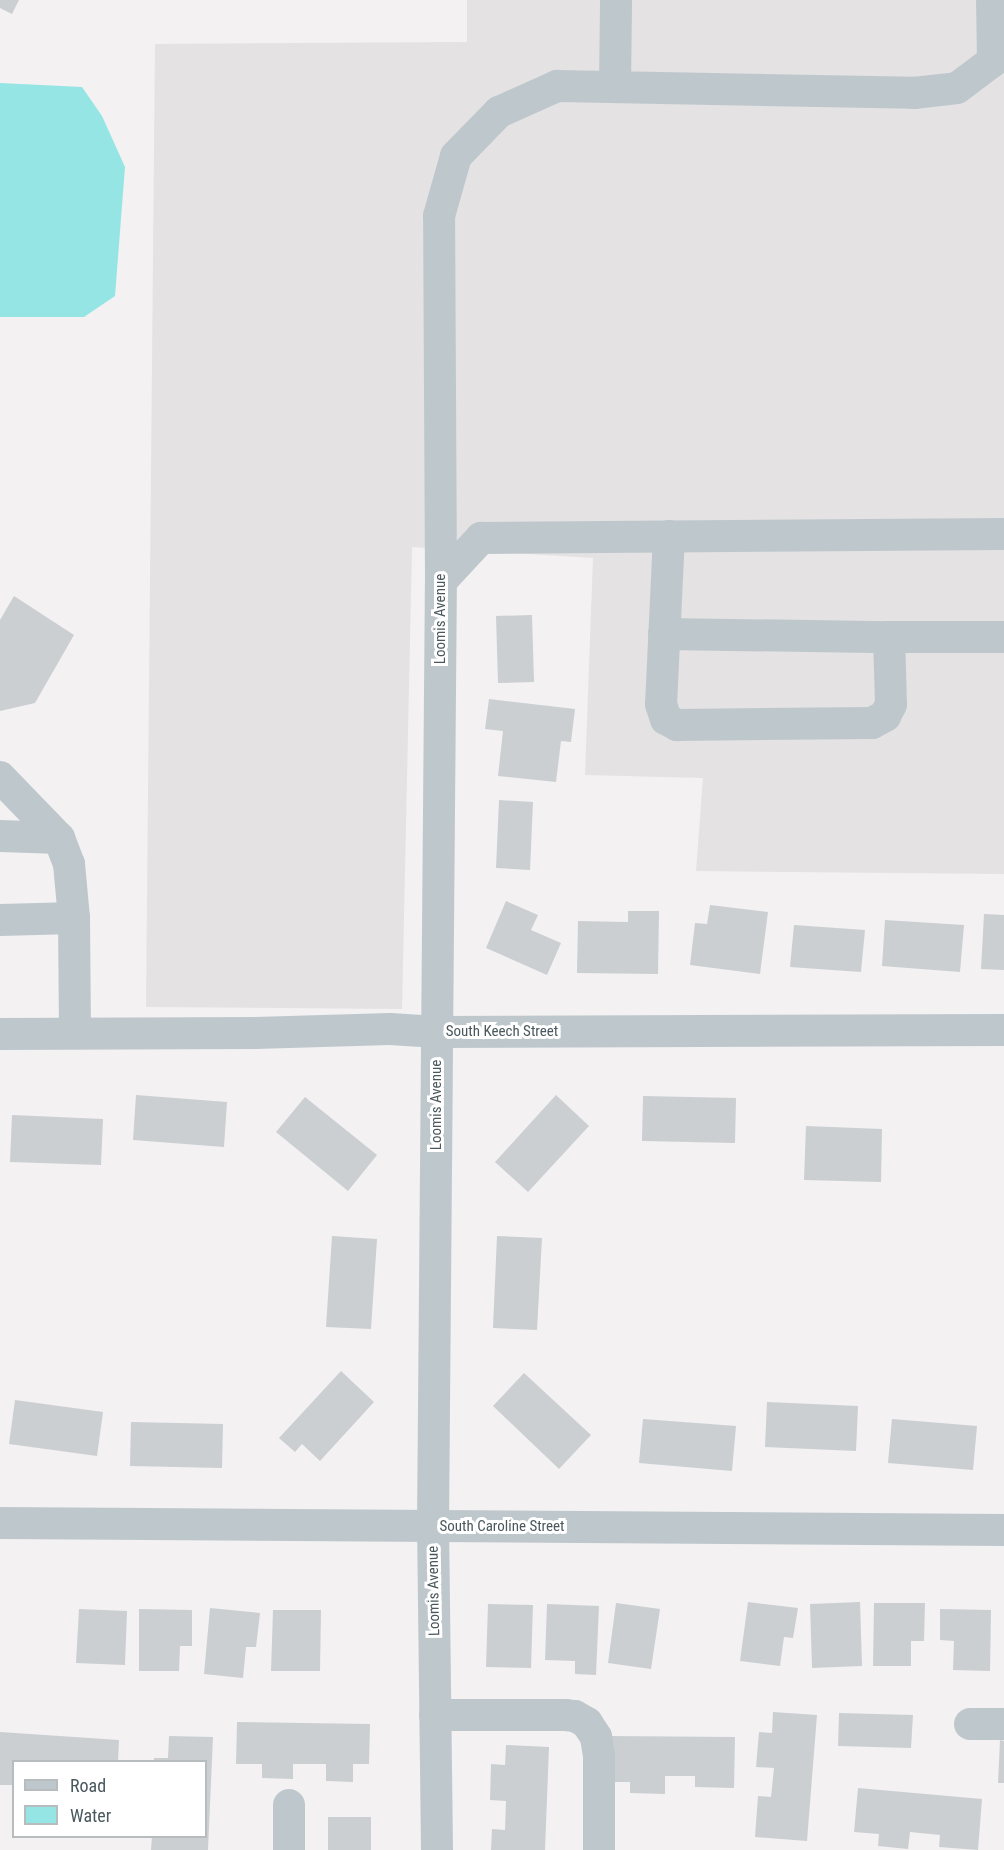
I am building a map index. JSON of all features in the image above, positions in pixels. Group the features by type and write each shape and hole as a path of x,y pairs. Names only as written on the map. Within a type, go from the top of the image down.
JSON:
{"street":[{"path":"615,87 616,0"},
{"name":"Loomis Avenue","path":"437,1850 433,1527 441,581 439,216 456,156 499,112 557,86 914,93 957,88 993,62 992,0"},
{"path":"441,581 481,538 1004,534"},
{"path":"669,536 661,704 666,719 677,725 872,723 885,716 891,704 889,637"},
{"path":"664,634 1004,637"},
{"path":"0,777 59,838 69,864 74,918 75,1033"},
{"path":"0,836 59,838"},
{"path":"0,920 74,918"},
{"name":"South Keech Street","path":"0,1034 390,1029 437,1032 1004,1030"},
{"name":"South Caroline Street","path":"0,1523 1004,1530"},
{"path":"435,1715 565,1715 575,1716 587,1723 596,1737 599,1755 599,1850"},
{"path":"970,1724 1004,1724"},
{"path":"289,1805 289,1850"}],"shaded area":[{"path":"467,0 1004,0 1004,874 696,871 703,778 585,775 593,558 412,547 402,1009 146,1007 155,44 467,42"}],"water":[{"path":"0,83 82,87 102,116 125,167 115,296 84,317 0,317"}],"building":[{"path":"0,0 19,0 12,14 0,8"},
{"path":"14,596 74,635 35,703 0,711 0,620"},
{"path":"532,615 534,682 498,683 496,616"},
{"path":"489,699 575,709 571,742 561,741 556,782 498,776 503,731 485,729"},
{"path":"499,800 533,802 530,870 496,868"},
{"path":"506,901 538,915 531,930 561,943 547,975 486,948"},
{"path":"710,905 768,912 760,974 690,965 695,923 707,924"},
{"path":"628,911 659,911 658,974 577,973 578,921 628,922"},
{"path":"984,914 1004,915 1004,970 981,969"},
{"path":"885,920 964,925 960,972 882,966"},
{"path":"794,925 865,930 861,972 790,967"},
{"path":"136,1095 227,1102 224,1147 133,1140"},
{"path":"556,1095 589,1126 528,1192 495,1162"},
{"path":"643,1096 736,1098 735,1143 642,1141"},
{"path":"305,1097 377,1155 348,1191 276,1132"},
{"path":"12,1115 103,1119 101,1165 10,1162"},
{"path":"806,1126 882,1129 881,1182 804,1180"},
{"path":"332,1236 377,1239 371,1329 326,1327"},
{"path":"497,1236 542,1238 537,1330 493,1328"},
{"path":"341,1371 374,1402 320,1461 302,1444 295,1452 279,1438"},
{"path":"524,1373 591,1435 559,1469 493,1406"},
{"path":"15,1400 103,1412 97,1456 9,1444"},
{"path":"767,1402 858,1406 856,1451 765,1447"},
{"path":"643,1419 736,1426 732,1471 639,1463"},
{"path":"892,1419 977,1426 973,1470 888,1463"},
{"path":"131,1422 223,1424 222,1468 130,1466"},
{"path":"748,1602 798,1608 793,1638 784,1637 780,1666 740,1661"},
{"path":"860,1602 862,1666 812,1668 810,1604"},
{"path":"616,1603 660,1609 651,1669 608,1663"},
{"path":"874,1603 925,1603 924,1641 911,1641 911,1666 873,1666"},
{"path":"488,1604 533,1605 531,1668 486,1667"},
{"path":"547,1604 599,1606 596,1675 575,1674 575,1661 545,1660"},
{"path":"210,1608 260,1613 256,1647 246,1647 243,1678 204,1674"},
{"path":"79,1609 127,1611 125,1665 76,1663"},
{"path":"139,1609 192,1610 192,1646 180,1646 179,1671 139,1671"},
{"path":"940,1609 991,1610 990,1671 953,1670 954,1641 940,1640"},
{"path":"273,1610 321,1610 320,1671 271,1671"},
{"path":"773,1712 817,1715 807,1841 755,1837 758,1796 771,1797 774,1768 756,1767 759,1732 772,1733"},
{"path":"839,1713 913,1715 911,1748 838,1746"},
{"path":"237,1722 370,1724 369,1764 353,1764 353,1782 326,1781 326,1764 293,1764 293,1779 262,1778 262,1764 236,1764"},
{"path":"0,1732 119,1740 118,1760 12,1760 12,1785 0,1785"},
{"path":"169,1736 213,1737 208,1850 151,1850 152,1838 207,1838 207,1760 154,1760 154,1758 168,1758"},
{"path":"609,1736 735,1737 734,1788 695,1787 695,1776 665,1776 665,1794 630,1793 630,1782 608,1782"},
{"path":"1000,1740 1004,1741 1004,1783 998,1783"},
{"path":"506,1745 549,1747 545,1850 491,1850 492,1829 505,1830 506,1801 490,1800 491,1764 505,1765"},
{"path":"858,1788 982,1799 978,1850 939,1847 940,1835 910,1832 908,1849 878,1846 879,1834 854,1832"},
{"path":"328,1817 371,1817 371,1850 328,1850"}]}
